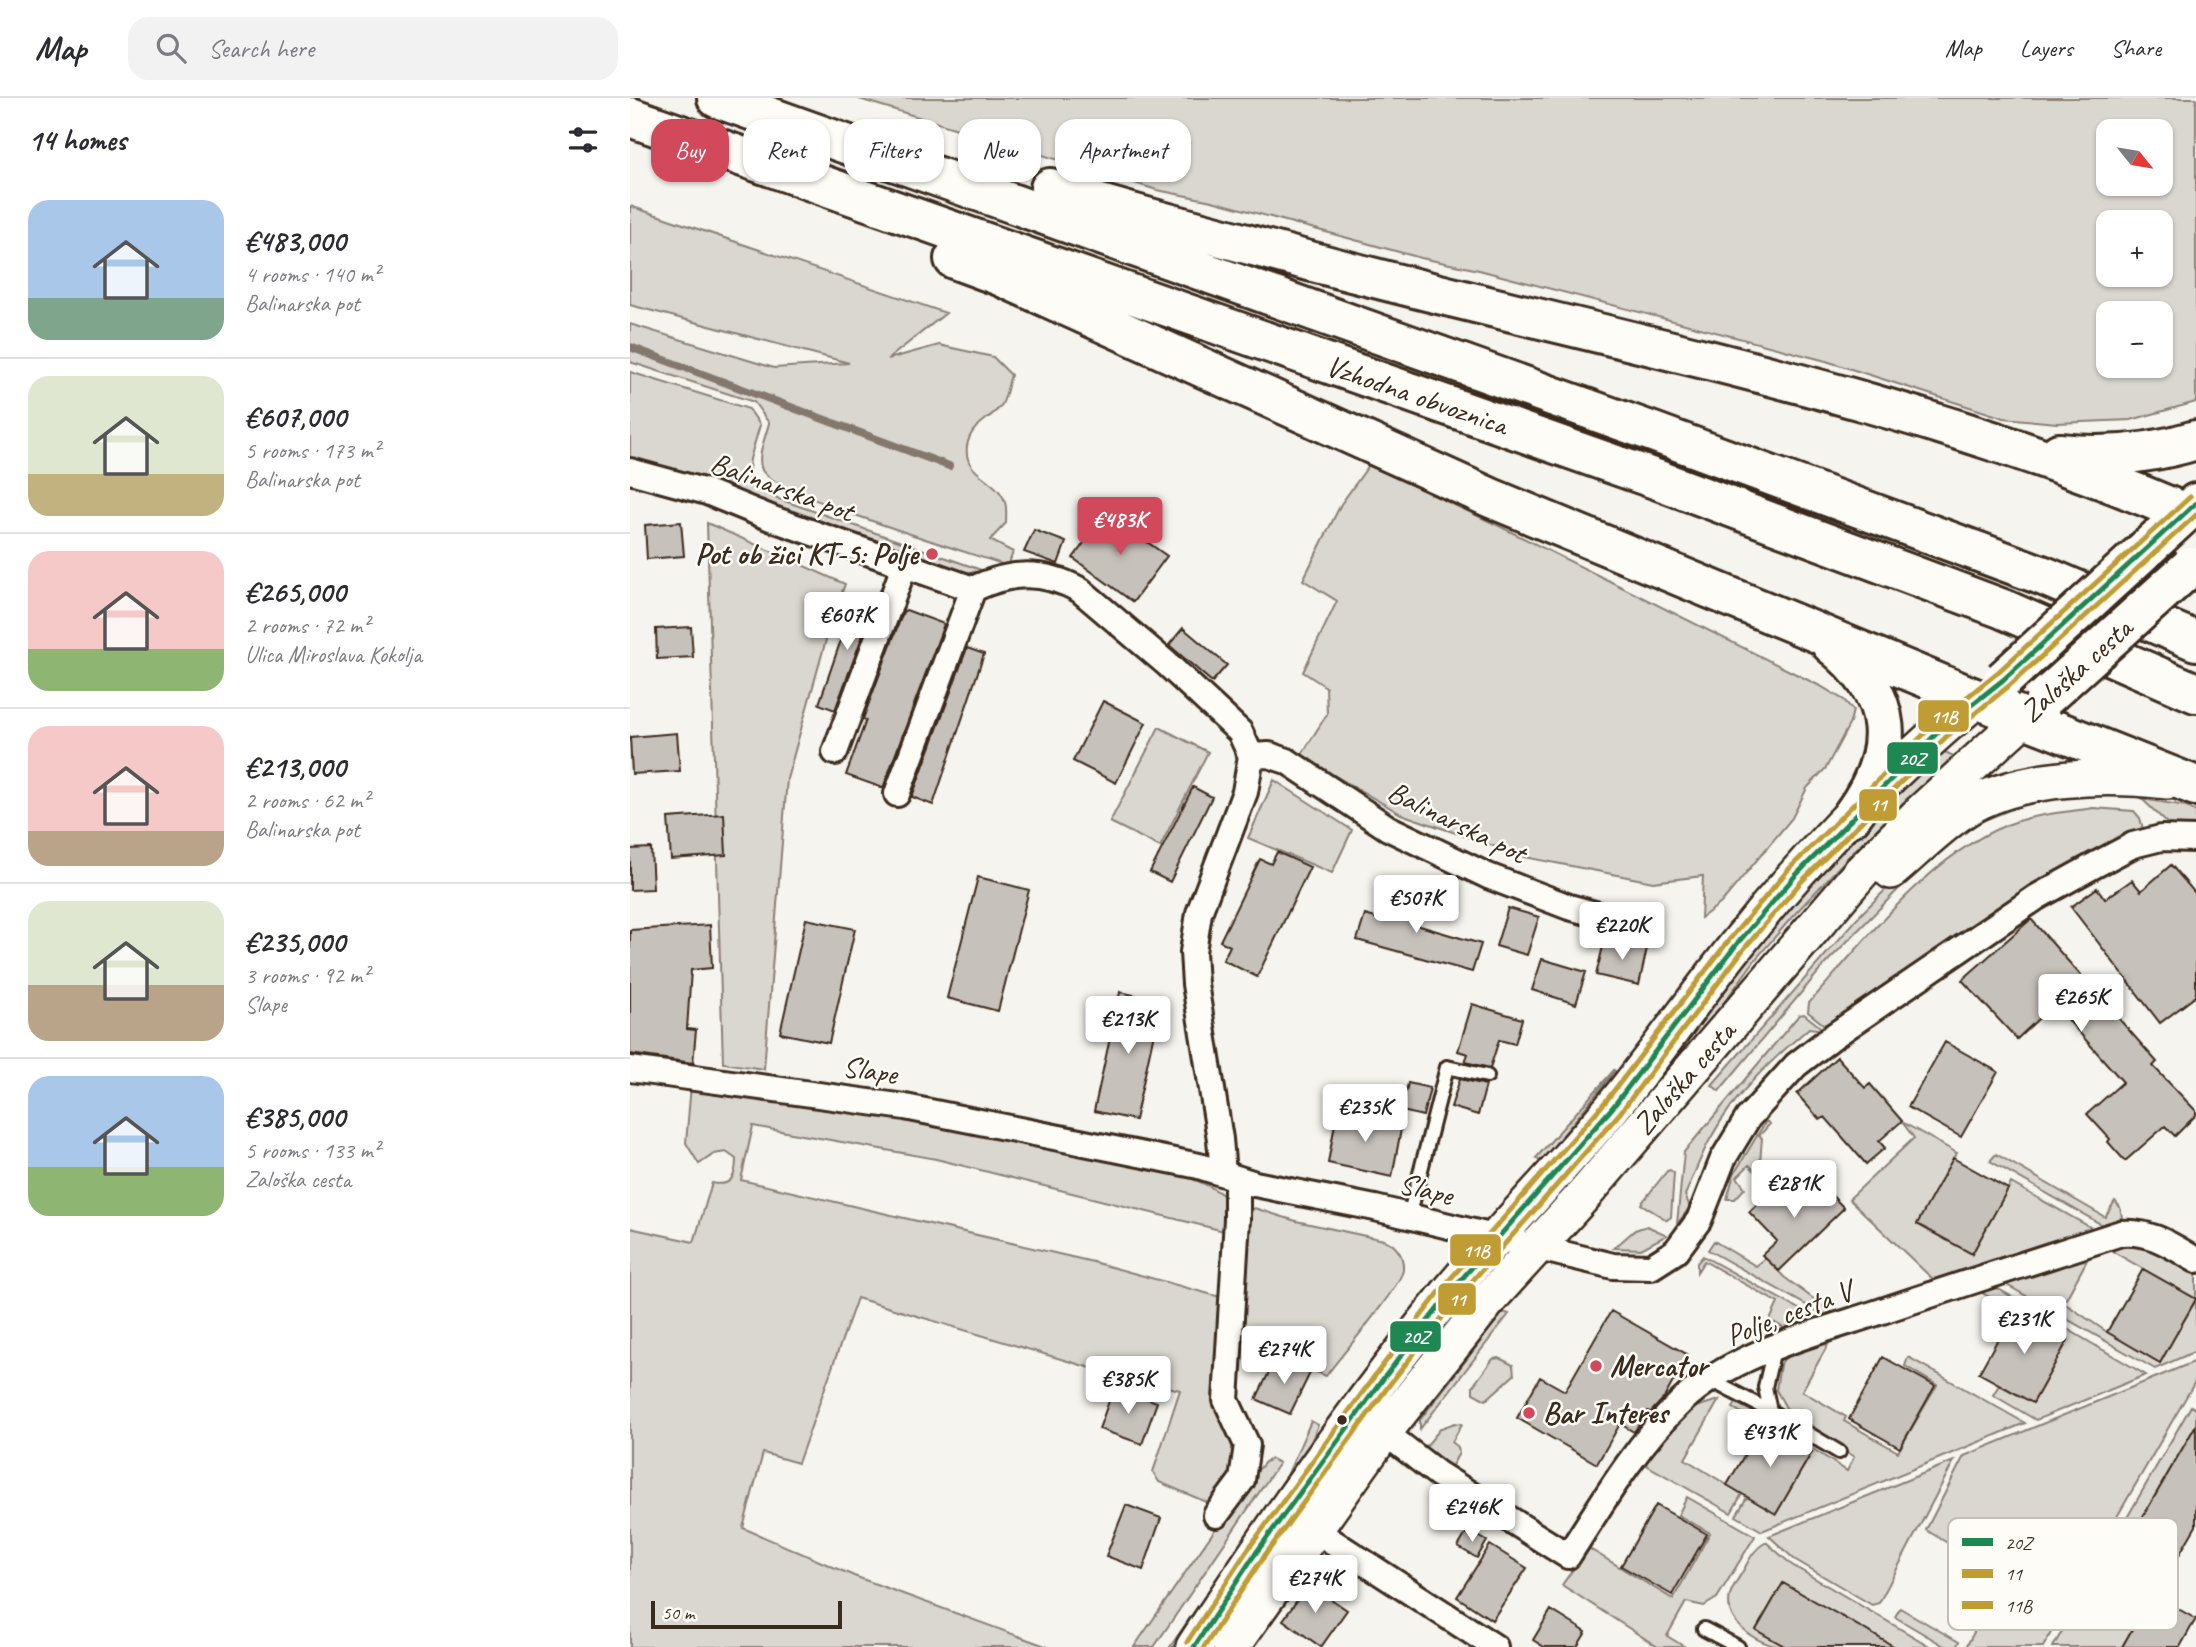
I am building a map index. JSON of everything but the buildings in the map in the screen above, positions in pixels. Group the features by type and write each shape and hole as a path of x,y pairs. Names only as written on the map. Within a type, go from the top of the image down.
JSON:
{"main road":[{"name":"Vzhodna obvoznica","path":"717,98 844,142"},
{"name":"Vzhodna obvoznica","path":"630,117 1674,486 2003,609 2196,693"},
{"path":"944,160 967,158 1093,203 1357,275 1683,354 2002,443 2192,512"},
{"name":"Vzhodna obvoznica","path":"944,178 2031,571 2196,641"},
{"path":"831,187 880,231 1000,276 1492,498 1810,628 1990,689 2195,785"},
{"path":"2002,443 2053,452 2102,456 2166,449 2196,440"},
{"name":"Zaloška cesta","path":"1194,1647 1253,1557 1350,1423 1452,1290 1613,1107 1736,945 1851,817 1941,729 2192,512"},
{"name":"Zaloška cesta","path":"1231,1647 1384,1432 1491,1297 1537,1248 1862,871 1921,812 2193,565"},
{"path":"1810,628 1852,663 1869,685 1882,712 1884,737 1878,773 1851,817"},
{"path":"1808,934 1877,883 1959,813 1980,801 2036,785 2090,778 2130,778 2195,785"}],"street":[{"name":"Balinarska pot","path":"630,471 707,492 773,519 973,589"},
{"path":"835,751 905,564"},
{"path":"897,794 973,589 991,580 1028,573 1052,577 1080,590 1166,663 1240,732 1251,756 1245,792 1199,913 1193,952 1195,984 1220,1139 1237,1219 1226,1400 1247,1446 1242,1480 1216,1515"},
{"name":"Balinarska pot","path":"1251,756 1269,755 1287,761 1388,828 1488,876 1569,907 1646,928"},
{"name":"Slape","path":"630,1069 905,1107 1199,1166 1230,1176 1629,1268 1651,1267 1670,1257 1693,1231 1723,1159 1748,1118 1796,1065 1835,1035 2037,897 2133,845 2161,838 2196,839"},
{"name":"Polje, cesta V","path":"1384,1432 1438,1474 1568,1556 1631,1459 1682,1401 1710,1380 1775,1346 2121,1233 2136,1231 2147,1234 2196,1260"},
{"path":"1313,1529 1495,1647"}],"lane":[{"path":"1409,1217 1447,1067 1487,1076"},
{"path":"1770,1411 1765,1387 1775,1346"},
{"path":"1710,1380 1770,1411 1839,1452"},
{"path":"1704,1629 1738,1647"}],"shaded area":[{"path":"856,98 2196,98 2196,402 2131,420 2057,423 2004,418 1826,361 1479,270 1421,258 1212,201 1131,182 1191,182 1191,119 1055,119 1055,159 1041,155 1041,119 958,119 958,129 944,125 944,119 925,119"},
{"path":"630,206 946,313 888,359 939,345 993,357 1011,375 1006,395 1001,406 972,433 967,446 967,456 975,471 996,487 1005,502 1006,523 990,540 1013,552 1008,566 835,507 774,480 760,465 769,423 754,402 630,362 630,324 774,368 849,363 630,305"},
{"path":"630,372 749,409 760,425 750,459 748,479 779,499 984,571 958,573 630,460"},
{"path":"1369,465 1497,525 1822,687 1844,700 1853,710 1850,723 1826,768 1807,788 1792,818 1721,903 1701,918 1703,876 1653,882 1525,857 1401,814 1301,756 1327,714 1326,687 1303,672 1337,601 1303,580 1341,504"},
{"path":"707,523 845,584 831,622 787,779 764,1069 723,1063"},
{"path":"1159,727 1208,752 1160,847 1110,822"},
{"path":"1938,749 1954,756 1852,853 1793,916 1755,960 1696,1041 1584,1175 1578,1174 1696,1030 1783,910"},
{"path":"1274,780 1352,830 1332,873 1248,838"},
{"path":"2142,799 2186,806 2196,812 2196,826 2169,825"},
{"path":"2027,803 1967,827 1929,858 1826,963 1719,1091 1712,1085 1863,912 1928,848 1975,815"},
{"path":"2093,808 2134,811 2140,818 2143,829 2101,847 1972,924 1831,1025 1823,1024 1808,1012 1809,1003 1878,925 1931,873 1959,851 1988,833 2027,818"},
{"path":"1804,1014 1824,1030 1809,1028 1768,1065 1732,1105 1704,1150 1685,1195 1690,1207 1677,1224 1684,1152 1799,1015"},
{"path":"1614,1070 1541,1162 1536,1158"},
{"path":"691,1085 998,1137 1168,1172 1218,1191 1229,1201 1219,1400 1233,1449 1231,1477 1211,1504 1159,1482 1153,1472 1180,1390 1101,1371 857,1298 798,1463 763,1453 743,1528 854,1576 1048,1647 630,1647 630,1228 694,1242 712,1183 728,1182 736,1165 736,1159 726,1152 714,1154 699,1164 686,1143","holes":["753,1126 936,1159 1224,1231 1220,1297 1093,1262 741,1180"]},
{"path":"1766,1121 1770,1124 1759,1136 1762,1138 1759,1175 1749,1165 1737,1177 1745,1188 1735,1199 1727,1199 1734,1174"},
{"path":"1902,1122 1957,1153 1953,1158 1972,1254 2011,1183 2097,1231 1939,1285 1849,1199 1914,1138"},
{"path":"1996,1154 2105,1217 2115,1201 2120,1207 2122,1217 2106,1227 1990,1161"},
{"path":"1667,1171 1674,1173 1671,1217 1667,1220 1641,1204"},
{"path":"1254,1208 1296,1221 1384,1240 1393,1245 1401,1256 1403,1270 1392,1291 1326,1376 1237,1339 1245,1222"},
{"path":"1647,1226 1667,1235 1641,1249 1614,1248 1635,1230"},
{"path":"2132,1240 2196,1271 2196,1299 2112,1251 2120,1243"},
{"path":"1714,1241 1756,1266 1766,1258 1784,1277 1838,1317 1831,1319 1708,1250"},
{"path":"2094,1247 2064,1303 2107,1332 2160,1362 2196,1300 2196,1351 2155,1369 1998,1280"},
{"path":"1703,1256 1815,1318 1784,1328 1770,1320 1778,1303 1704,1261 1697,1272 1697,1263"},
{"path":"1990,1284 2146,1375 2036,1420 1993,1395 1999,1385 2033,1403 2068,1340 1982,1293"},
{"path":"1503,1312 1509,1314 1420,1429 1420,1420"},
{"path":"1834,1334 1802,1391 1846,1417 1844,1421 1898,1452 1937,1385 1905,1366 1908,1357 2025,1423 1762,1531 1736,1516 1747,1497 1776,1514 1812,1452 1733,1408 1736,1403 1770,1421 1847,1471 1854,1457 1790,1415 1776,1390 1780,1365 1787,1355"},
{"path":"1499,1358 1513,1365 1514,1375 1486,1400 1473,1393 1473,1386 1493,1359"},
{"path":"2196,1361 2196,1380 2116,1518 1948,1518 1948,1543 1926,1530 1964,1456"},
{"path":"1719,1400 1685,1459 1742,1494 1731,1513 1641,1462 1689,1409"},
{"path":"2191,1406 2196,1409 2196,1425 2142,1518 2127,1518"},
{"path":"1311,1421 1318,1425 1308,1449 1179,1647 1170,1647 1287,1476"},
{"path":"1455,1423 1462,1424 1452,1442 1458,1447 1459,1453 1450,1469 1422,1451 1441,1428"},
{"path":"1271,1459 1279,1463 1154,1647 1134,1647 1247,1483 1265,1462"},
{"path":"1954,1461 1879,1603 1872,1605 1794,1559 1769,1536"},
{"path":"1687,1497 1755,1536 1717,1598 1704,1606 1686,1602 1667,1636 1685,1647 1658,1647 1562,1585 1588,1548 1673,1599 1710,1533 1678,1515"},
{"path":"1766,1542 1792,1565 1931,1647 1895,1647 1783,1583 1756,1630 1786,1647 1766,1643 1746,1632 1732,1616 1730,1595 1753,1554"},
{"path":"1900,1608 1959,1642 1956,1647 1946,1647 1895,1617"},
{"path":"1975,1630 2052,1630 2043,1647 1966,1647"},
{"path":"2063,1630 2132,1630 2122,1647 2053,1647"}],"waterway":[{"path":"630,347 949,466"}],"transit line":[{"name":"11B","path":"1187,1642 1246,1552 1376,1374 1445,1285 1606,1101 1729,940 1788,870 1935,723 1997,673 2190,497"},
{"name":"20Z","path":"1194,1647 1253,1557 1383,1379 1452,1290 1613,1107 1736,945 1795,876 1941,729 2003,680 2196,503"},
{"name":"11","path":"1204,1647 1260,1562 1390,1384 1459,1296 1620,1113 1743,950 1801,882 1947,736 2009,686 2196,515"}],"place":[{"name":"Pot ob žici KT-5: Polje","path":"932,554"},
{"name":"Mercator","path":"1596,1366"},
{"name":"Bar Interes","path":"1529,1413"}]}
